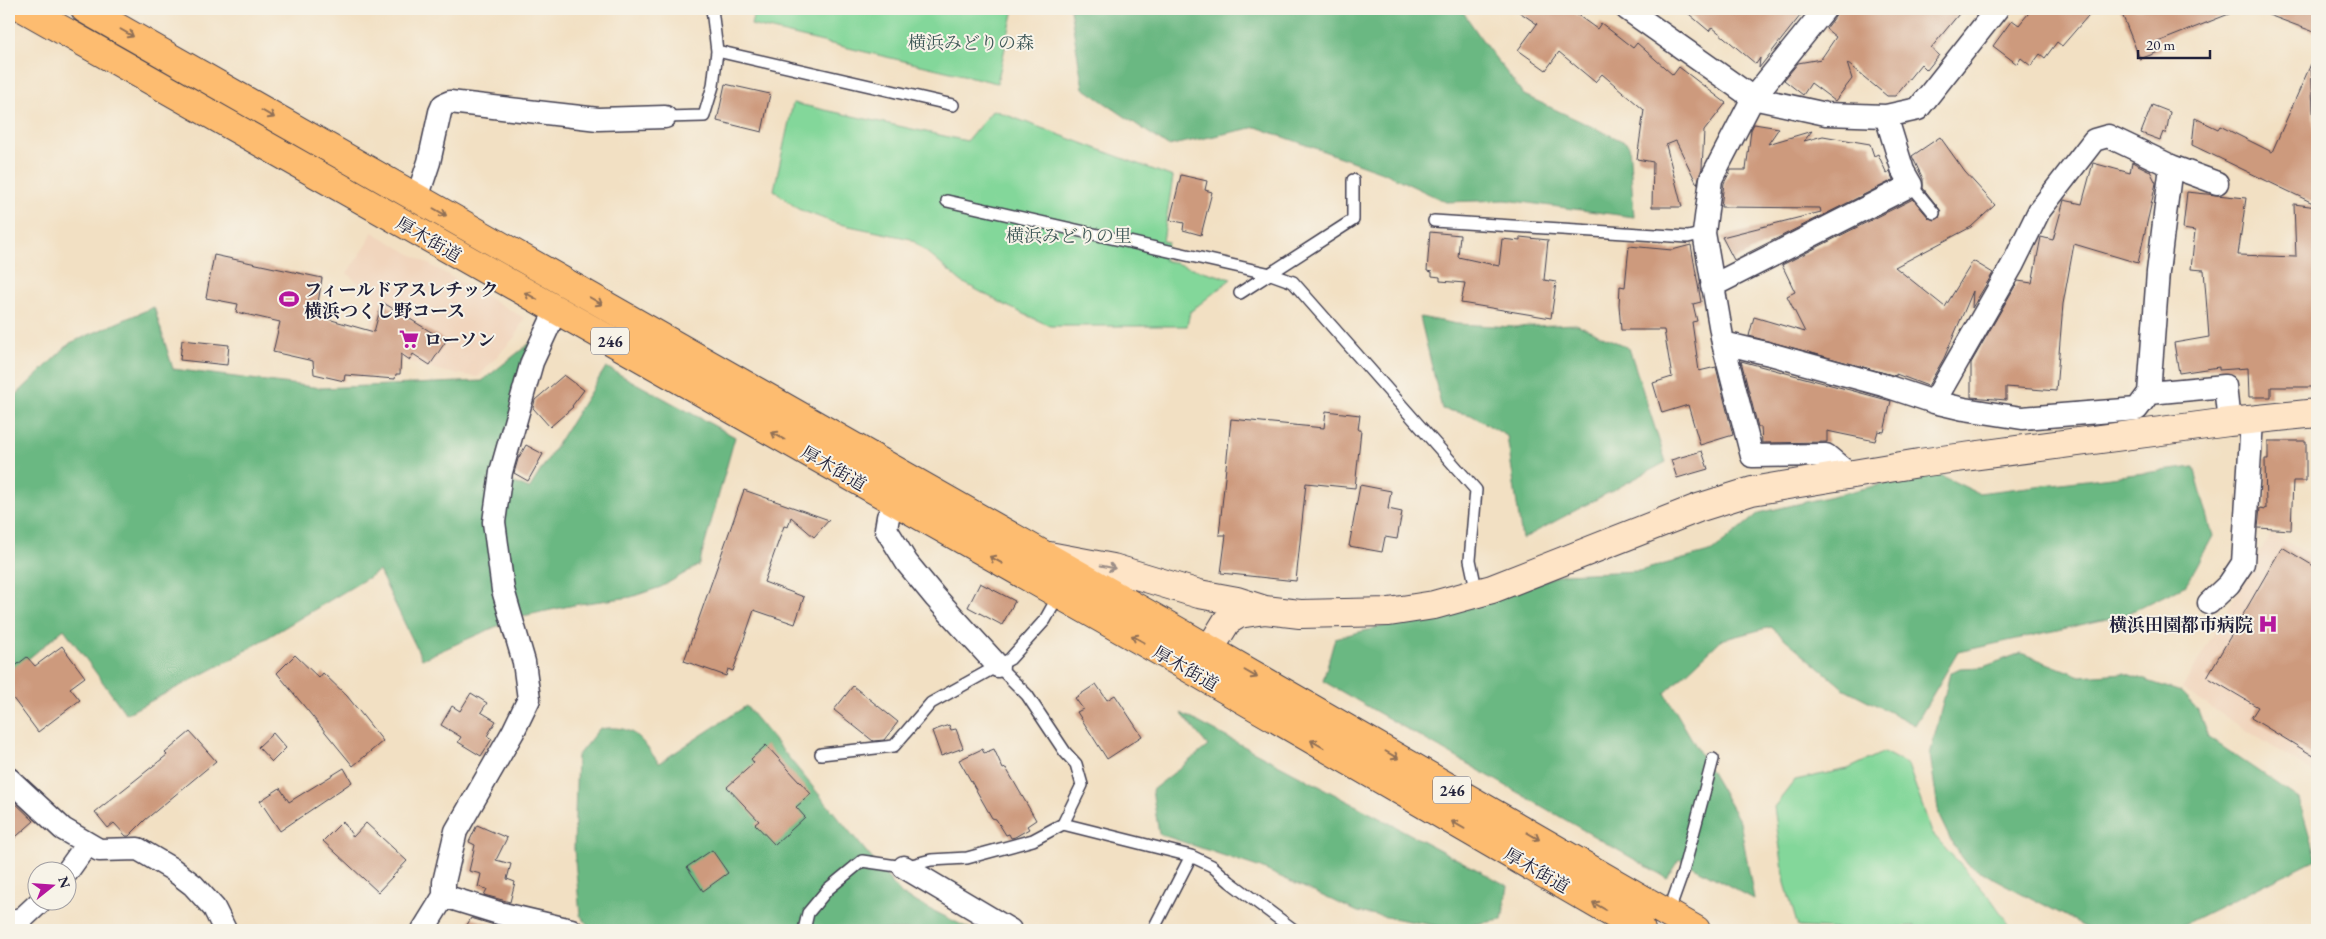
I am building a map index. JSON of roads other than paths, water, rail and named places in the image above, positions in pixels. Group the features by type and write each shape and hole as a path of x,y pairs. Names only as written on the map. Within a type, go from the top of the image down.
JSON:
{"highway":[{"name":"厚木街道","path":"25,9 1059,595 1641,930"},
{"name":"厚木街道","path":"85,9 1696,930"}],"street":[{"path":"1825,9 1752,98 1711,179 1704,233 1723,343 1752,456 1826,455 1850,475"},
{"path":"1641,13 1752,98 1826,114 1886,116 1918,109 1997,9"},
{"path":"417,198 429,162 440,112 443,105 450,102 598,119 665,117"},
{"path":"1712,286 1911,185 1903,171 1886,116"},
{"path":"1934,402 2013,264 2039,210 2094,140 2108,136 2171,166 2217,183"},
{"path":"1723,343 1883,385 1934,402 2022,418 2137,409 2149,393 2158,272 2171,166"},
{"path":"423,930 444,896 444,882 456,831 513,732 529,699 524,662 503,590 494,522 501,472 532,362 556,310"},
{"path":"2149,393 2225,386 2240,421 2243,563 2229,584 2209,603"},
{"path":"1043,555 1113,568 1200,594 1237,601 1265,610 1300,614 1389,612 1434,605 1492,589 1698,514 1752,491 1919,463 2240,421 2317,413"},
{"path":"896,503 888,517 886,529 908,563 935,598 998,666"},
{"path":"1195,673 1227,621 1239,614 1265,610"},
{"path":"9,779 63,830 87,844 99,850 138,849 172,869 193,885 214,908 225,930"},
{"path":"74,862 87,844"},
{"path":"904,867 1010,930"},
{"path":"444,896 499,913 571,930"},
{"path":"9,925 29,912"}],"lane":[{"path":"665,117 704,116 713,86 717,51 712,9"},
{"path":"717,51 953,105"},
{"path":"1240,294 1353,220 1353,180"},
{"path":"1911,185 1934,213"},
{"path":"947,201 1271,274 1293,282 1476,490 1470,560 1477,593"},
{"path":"1434,221 1688,236 1704,233"},
{"path":"821,754 894,746 931,703 1010,659 1045,620 1059,595"},
{"path":"804,930 808,913 828,889 862,862 904,867 931,860 966,858 1033,840 1063,824 1082,785 1076,764 1065,752 1027,696 998,666"},
{"path":"1668,914 1683,872 1713,759"},
{"path":"1063,824 1191,856 1212,866 1230,882 1294,930"},
{"path":"1153,930 1191,856"}],"place":[{"name":"フィールドアスレチック 横浜つくし野コース","path":"289,299"},
{"name":"ローソン","path":"409,339"},
{"name":"横浜田園都市病院","path":"2268,624"}],"park label":[{"name":"横浜みどりの森","path":"971,42"},
{"name":"横浜みどりの里","path":"1069,235"}]}
